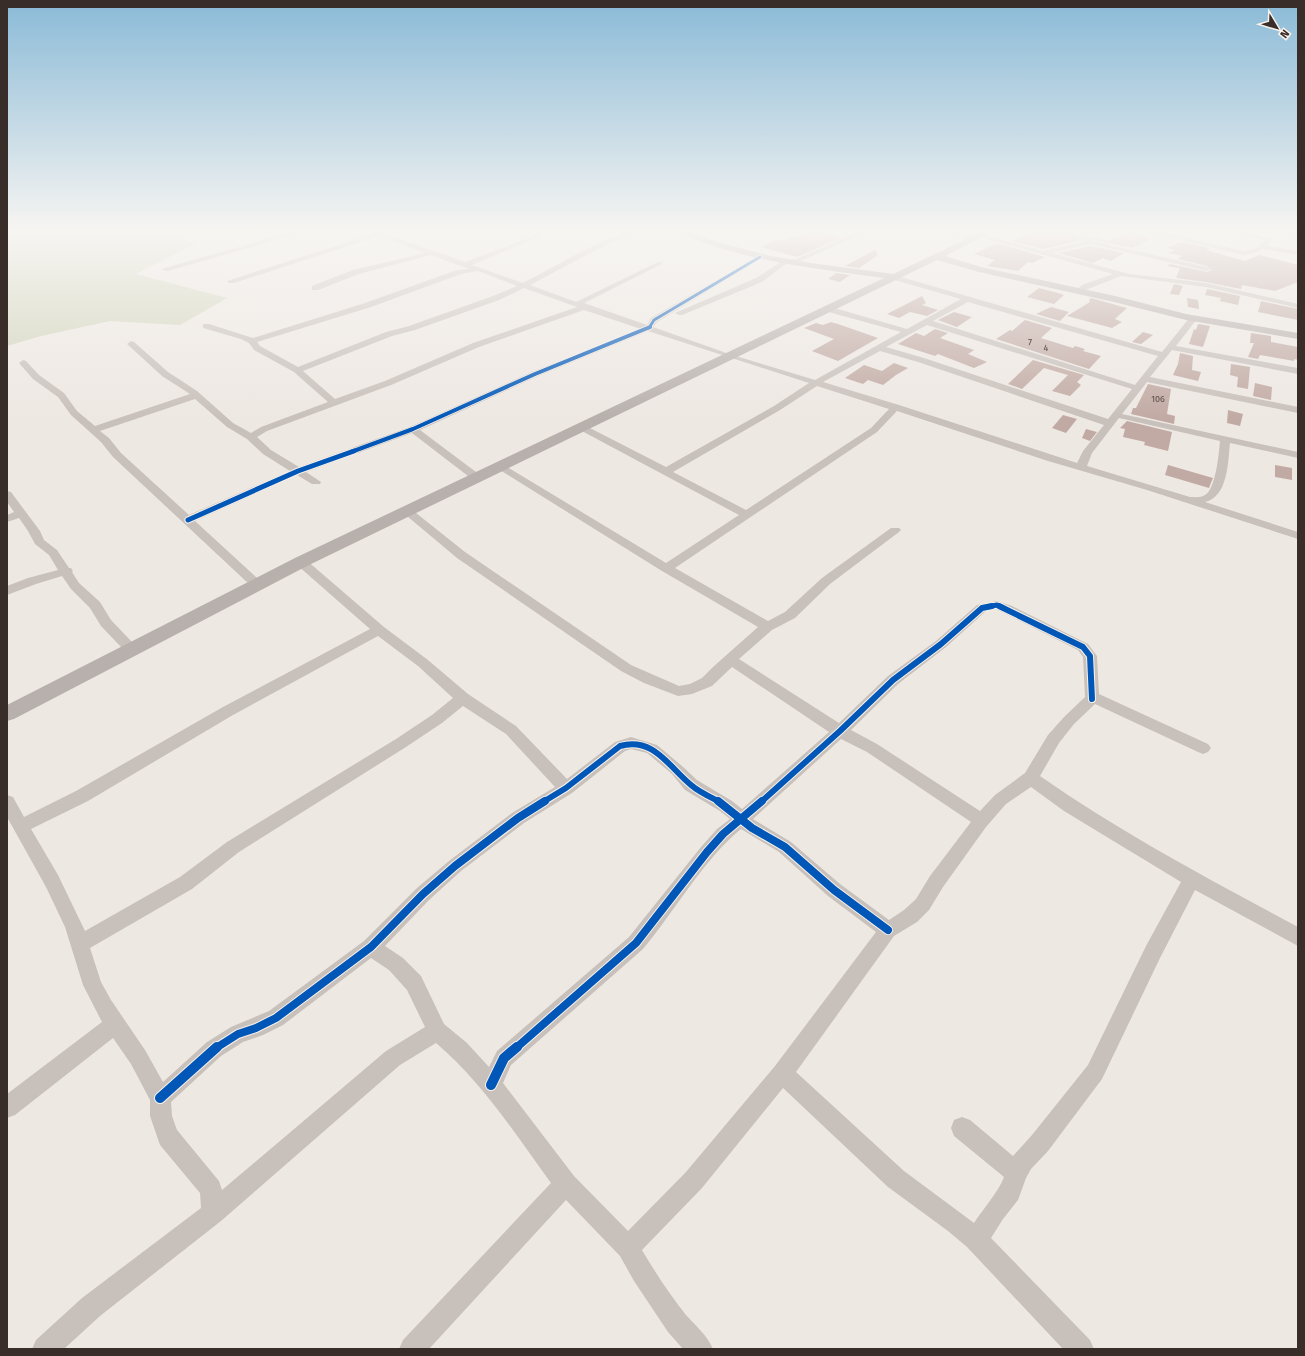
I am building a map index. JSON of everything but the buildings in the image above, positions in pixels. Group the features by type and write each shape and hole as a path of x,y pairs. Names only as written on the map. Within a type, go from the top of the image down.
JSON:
{"main road":[{"path":"7,714 301,562 583,428 858,292"},
{"path":"7,707 296,558 472,474 828,309 860,292"},
{"path":"1085,292 1193,319 1298,336"}],"street":[{"path":"252,341 368,305 403,292"},
{"path":"297,370 389,334 412,328 509,292"},
{"path":"541,292 728,355 896,407 1052,459 1189,500 1298,536"},
{"path":"584,307 579,303 601,292"},
{"path":"651,329 654,320 701,292"},
{"path":"188,520 298,471 414,429 535,374 651,329 680,313 730,292"},
{"path":"939,292 1162,355"},
{"path":"1241,292 1298,306"},
{"path":"665,472 777,408 817,382 967,299"},
{"path":"251,437 264,429 388,383 476,345 584,307"},
{"path":"828,309 908,332"},
{"path":"1081,467 1082,457 1162,355 1193,319"},
{"path":"927,322 977,339 1137,388"},
{"path":"206,326 244,337 252,341 257,348 297,370 334,403"},
{"path":"131,344 165,374 196,395 230,425 251,437 267,452 316,482"},
{"path":"1170,347 1298,371"},
{"path":"878,348 920,360 996,387 1110,423"},
{"path":"23,363 36,377 61,395 74,413 105,440 117,455 253,581"},
{"path":"1145,378 1298,410"},
{"path":"92,430 196,395"},
{"path":"666,568 874,430 896,407"},
{"path":"1116,415 1298,455"},
{"path":"583,428 746,514"},
{"path":"414,429 472,474"},
{"path":"1189,500 1203,499 1210,496 1213,492 1222,467 1225,439"},
{"path":"500,467 666,568 752,616 768,627"},
{"path":"7,494 34,531 39,542 49,548 75,586 94,605 106,623 127,645"},
{"path":"407,511 468,559 626,668 649,680 678,691 692,689 707,682 728,661 768,627 790,615 826,581 895,530"},
{"path":"7,519 21,513"},
{"path":"301,562 379,630 424,663 463,698 511,730 532,754 566,788"},
{"path":"7,591 32,581 66,571"},
{"path":"491,1085 504,1058 636,943 707,852 723,834 742,819 840,731 893,680 941,644 978,610 989,605 997,605 1083,646 1090,656 1092,699"},
{"path":"22,826 82,796 228,711 379,630"},
{"path":"728,661 736,663 840,731 872,748 981,820"},
{"path":"78,944 186,882 234,847 401,744 437,719 463,698"},
{"path":"628,1248 694,1180 782,1073 888,930 911,917 924,905 932,894 936,882 981,820 1000,800 1030,778 1048,746 1070,719 1092,699 1099,699 1112,704 1203,748"},
{"path":"160,1098 214,1049 238,1034 256,1028 276,1018 371,947 423,894 455,866 518,818 566,788 620,746 631,743 642,745 652,750 677,770 691,785 726,806 752,828 794,854 834,890 888,930"},
{"path":"1030,778 1070,806 1192,880 1298,937"},
{"path":"7,802 52,881 74,926 78,944 93,985 104,1007 138,1057 160,1098 161,1116 168,1137 211,1189 213,1213"},
{"path":"977,1240 995,1211 1010,1192 1016,1174 1023,1161 1040,1143 1095,1072 1153,952 1192,880"},
{"path":"371,947 396,964 414,983 437,1030 460,1050 491,1085 566,1184 628,1248 642,1273 677,1323 700,1349"},
{"path":"7,1107 116,1024"},
{"path":"45,1349 91,1307 213,1213 393,1058 437,1030"},
{"path":"782,1073 850,1138 897,1180 956,1222 977,1240 1081,1349"},
{"path":"962,1128 1016,1174"},
{"path":"412,1349 566,1184"}],"green space":[{"path":"7,292 205,292 227,298 180,325 110,321 41,336 7,346"}],"cycle path":[{"path":"188,520 298,471 413,429 535,374 649,328 654,320 701,292"},
{"path":"491,1085 504,1058 636,943 707,852 723,834 742,819 840,731 893,680 941,644 982,608 997,605 1083,647 1090,656 1092,699"},
{"path":"160,1098 214,1049 238,1034 256,1028 276,1018 371,947 423,894 455,866 518,818 566,788 620,746 631,743 652,749 677,770 691,785 726,806 752,828 785,847 834,890 888,930"}]}
